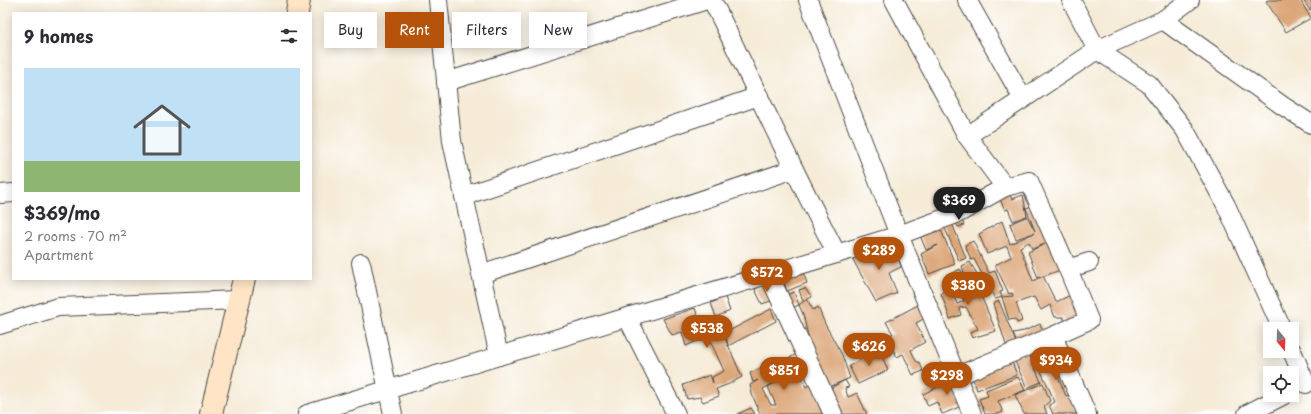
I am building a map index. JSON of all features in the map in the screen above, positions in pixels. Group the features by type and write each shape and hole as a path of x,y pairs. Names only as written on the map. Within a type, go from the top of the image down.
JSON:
{"main road":[{"path":"297,12 299,0"},
{"path":"211,414 244,280"}],"street":[{"path":"438,0 452,141 499,356"},
{"path":"446,82 707,0"},
{"path":"712,0 810,202 838,254"},
{"path":"808,0 898,235 972,414"},
{"path":"894,0 967,136 1005,188"},
{"path":"967,0 1023,99"},
{"path":"1071,0 1097,50 1149,84 1185,130 1226,204 1279,322"},
{"path":"967,136 1097,50 1163,20 1190,0"},
{"path":"1163,20 1283,106 1311,124"},
{"path":"464,196 759,96"},
{"path":"481,274 794,169"},
{"path":"306,414 898,235 958,213 1005,188 1029,181 1089,320 957,376"},
{"path":"0,194 12,193"},
{"path":"1068,269 1089,262"},
{"path":"361,263 392,414"},
{"path":"769,274 833,414"},
{"path":"0,325 58,307 239,300"},
{"path":"627,317 676,414"},
{"path":"1053,336 1087,414"},
{"path":"1294,358 1303,385"},
{"path":"1247,414 1270,402"}],"building":[{"path":"1300,0 1311,18 1286,32 1266,1"},
{"path":"1303,0 1311,0 1310,10"},
{"path":"1007,191 1012,199 1023,195 1027,216 1013,221 1008,209 1005,210 998,195"},
{"path":"1039,204 1063,269 1043,276 1056,302 1077,292 1085,320 1068,327 1063,317 1055,317 1050,305 1041,310 1034,297 1016,303 1022,321 1017,323 1015,319 1009,320 1002,297 1013,296 1012,293 1009,294 995,265 1011,257 1007,246 987,254 979,234 1002,221 1010,244 1034,233 1016,239 1010,224 1027,216 1035,231 1026,208","holes":["1029,242 1032,249 1045,244 1028,252 1038,278 1042,277 1033,281 1020,247"]},
{"path":"959,213 964,225 958,227 955,221"},
{"path":"951,221 966,258 959,261 943,224"},
{"path":"939,225 955,264 929,274 921,254 938,245 926,250 919,233"},
{"path":"973,241 989,273 995,271 1003,291 1000,292 1002,297 995,299 974,259 971,260 965,245"},
{"path":"894,244 901,267 889,273 897,293 876,302 852,258"},
{"path":"970,262 977,274 966,279 962,266"},
{"path":"960,269 968,282 950,287 946,277"},
{"path":"803,272 807,283 787,291 783,278"},
{"path":"772,281 780,298 762,304 755,289"},
{"path":"950,287 957,304 964,301 960,292 964,290 969,298 981,296 996,331 972,338 970,332 978,329 966,307 959,308 961,315 950,319 941,293"},
{"path":"805,288 812,297 803,301 799,290"},
{"path":"794,292 799,305 789,309 784,296"},
{"path":"725,297 730,311 716,317 711,303"},
{"path":"807,299 813,310 818,307 825,324 842,355 850,378 829,387 811,349 803,314 799,305"},
{"path":"929,299 936,312 916,323 925,342 911,350 916,361 920,363 923,371 913,375 903,354 897,357 887,337 893,334 886,322"},
{"path":"999,301 1017,345 1013,333 1024,331 1040,324 1045,335 1008,351 993,304"},
{"path":"695,308 700,323 716,317 742,377 716,389 719,396 703,402 700,397 687,399 683,385 710,375 713,383 712,377 724,371 708,336 686,346 682,332 672,335 663,319"},
{"path":"771,309 776,321 728,346 725,333"},
{"path":"1058,348 1068,369 1057,374 1066,396 1069,395 1077,414 1053,414 1049,405 1055,402 1035,358"},
{"path":"879,350 888,370 858,384 849,366"},
{"path":"1028,351 1041,382 1027,388 1013,357"},
{"path":"796,354 801,369 798,370 806,387 812,383 826,414 760,414 750,385 758,380 753,382 750,373 769,365 772,369","holes":["786,376 768,387 776,405 771,405 763,389"]},
{"path":"1009,354 1017,375 977,390 970,371"},
{"path":"957,376 968,403 943,414 937,402 928,406 923,394"},
{"path":"1018,377 1025,390 998,401 1003,412 998,414 985,414 979,399 988,396 986,390"},
{"path":"845,380 849,387 845,388 848,397 857,393 867,414 836,414 826,391"},
{"path":"1043,383 1050,401 1044,406 1047,414 1024,414 1015,395"},
{"path":"751,408 755,414 737,414"}]}
